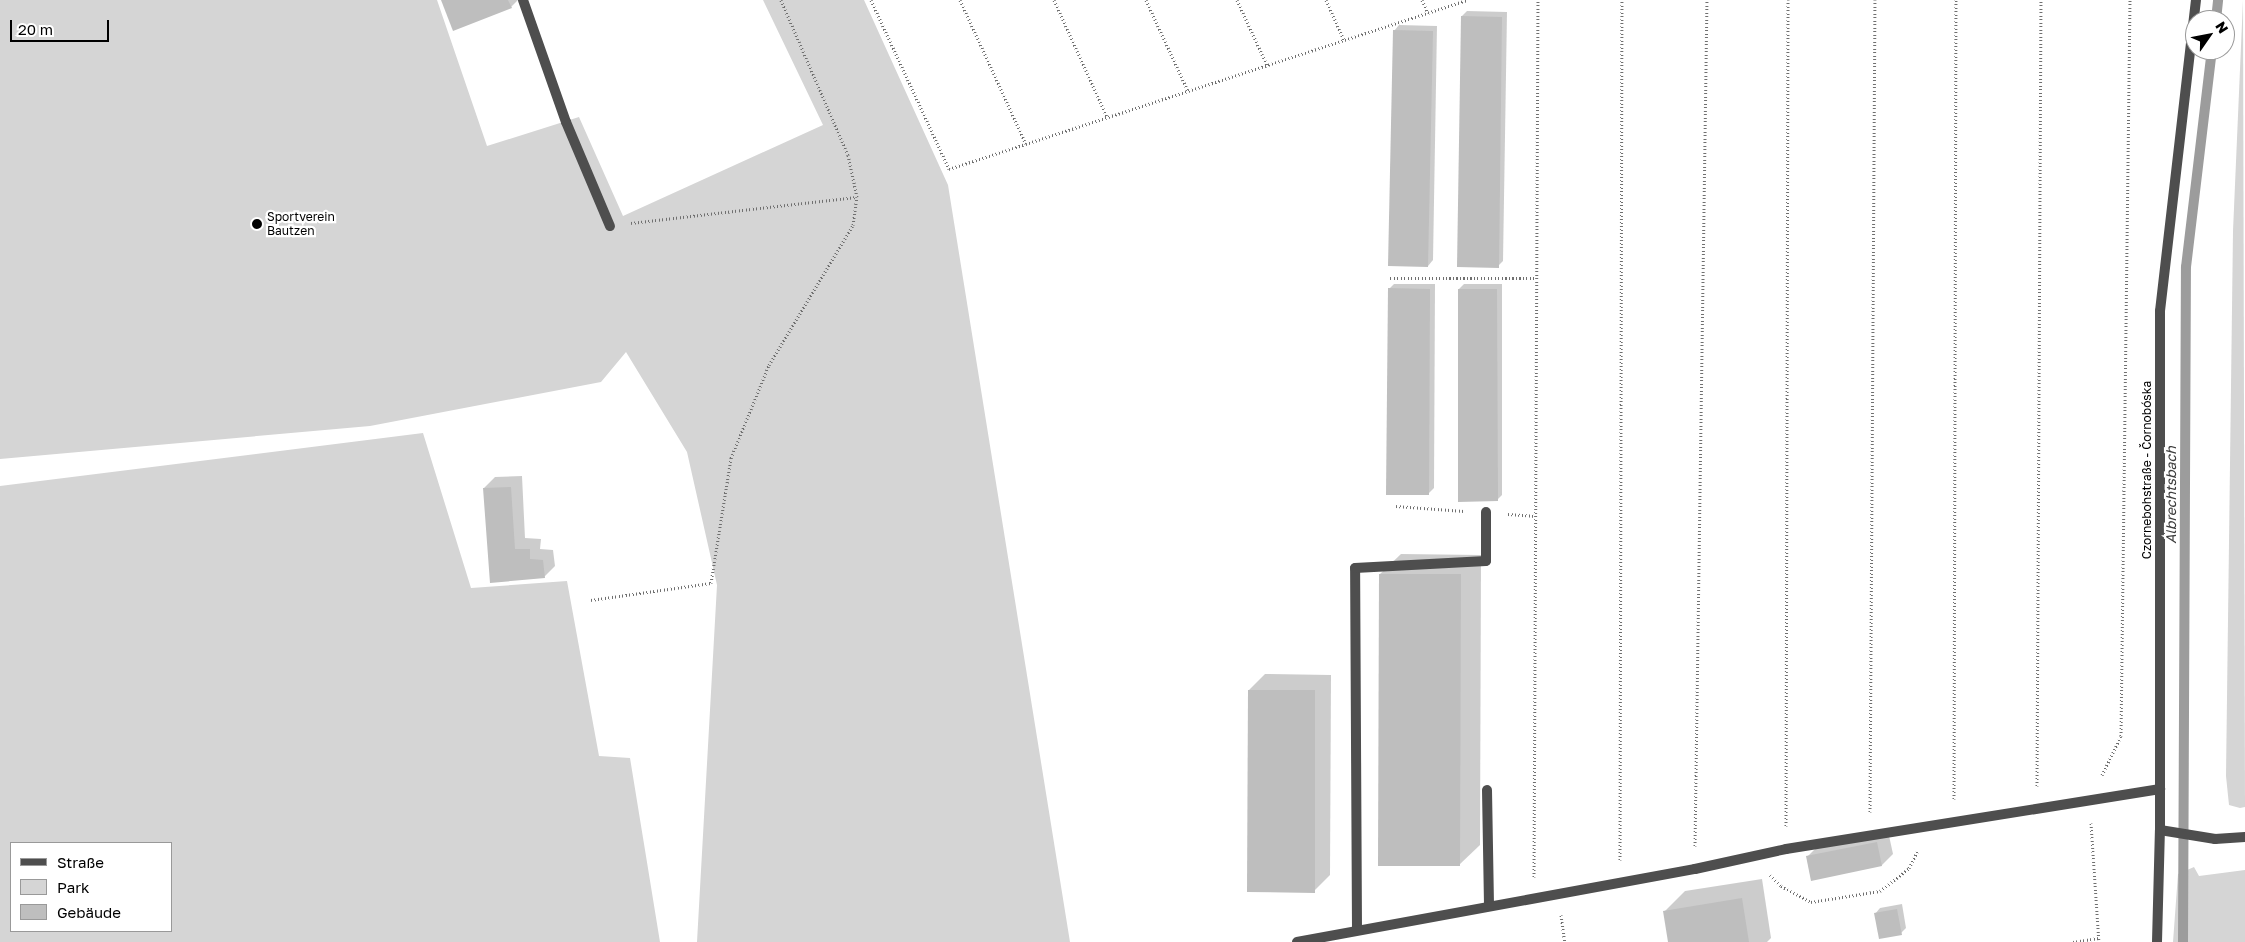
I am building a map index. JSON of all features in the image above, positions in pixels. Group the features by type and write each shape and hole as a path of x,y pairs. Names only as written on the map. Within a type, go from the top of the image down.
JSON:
{"street":[{"path":"523,0 566,122 610,226"},
{"name":"Czornebohstraße - Čornobóska","path":"2157,942 2160,830 2160,311 2196,0"},
{"path":"1357,930 1355,568 1486,561 1486,512"},
{"path":"1297,942 1695,869 1786,849 2160,789"},
{"path":"1487,790 1488,906"},
{"path":"2160,830 2215,839 2245,837"}],"path":[{"path":"591,600 712,583 731,458 769,365 853,225 857,198 848,155 781,0"},
{"path":"871,0 948,169 1467,0"},
{"path":"960,0 1026,144"},
{"path":"1054,0 1107,117"},
{"path":"1146,0 1188,91"},
{"path":"1237,0 1267,65"},
{"path":"1326,0 1344,40"},
{"path":"1422,0 1428,13"},
{"path":"1534,898 1538,0"},
{"path":"1620,883 1622,0"},
{"path":"1695,869 1708,0"},
{"path":"1786,849 1788,0"},
{"path":"1870,836 1875,0"},
{"path":"1954,822 1956,0"},
{"path":"2037,809 2041,0"},
{"path":"2073,942 2099,940 2089,800 2121,736 2130,0"},
{"path":"610,226 857,198"},
{"path":"1390,278 1536,278"},
{"path":"1752,856 1781,886 1811,902 1880,891 1909,868 1930,826"}],"green space":[{"path":"0,0 437,0 487,146 579,117 623,216 823,125 763,0 864,0 948,185 1070,942 697,942 717,585 687,452 626,352 601,382 370,426 0,459"},
{"path":"2243,0 2245,807 2240,808 2229,805 2226,776 2233,231"},
{"path":"423,433 471,588 567,581 599,756 630,758 660,942 0,942 0,486"},
{"path":"2194,867 2199,876 2245,870 2245,942 2173,942 2178,874"}],"building":[{"path":"441,0 508,0 512,8 453,31"},
{"path":"1461,16 1502,17 1499,268 1457,267"},
{"path":"1393,30 1433,31 1428,267 1388,266"},
{"path":"1388,288 1430,289 1429,495 1386,495"},
{"path":"1458,289 1497,289 1498,501 1458,502"},
{"path":"511,487 515,549 530,549 530,559 543,560 545,578 490,583 483,488"},
{"path":"1379,574 1461,574 1460,866 1378,866"},
{"path":"1248,690 1315,690 1315,893 1247,892"},
{"path":"1877,842 1882,866 1811,881 1806,856"},
{"path":"1742,898 1749,942 1668,942 1663,911"},
{"path":"1897,909 1902,935 1879,939 1874,913"}],"waterway":[{"name":"Albrechtsbach","path":"2217,10 2218,0"},
{"name":"Albrechtsbach","path":"2183,942 2186,267 2211,60"}],"place":[{"name":"Sportverein Bautzen","path":"257,224"}]}
